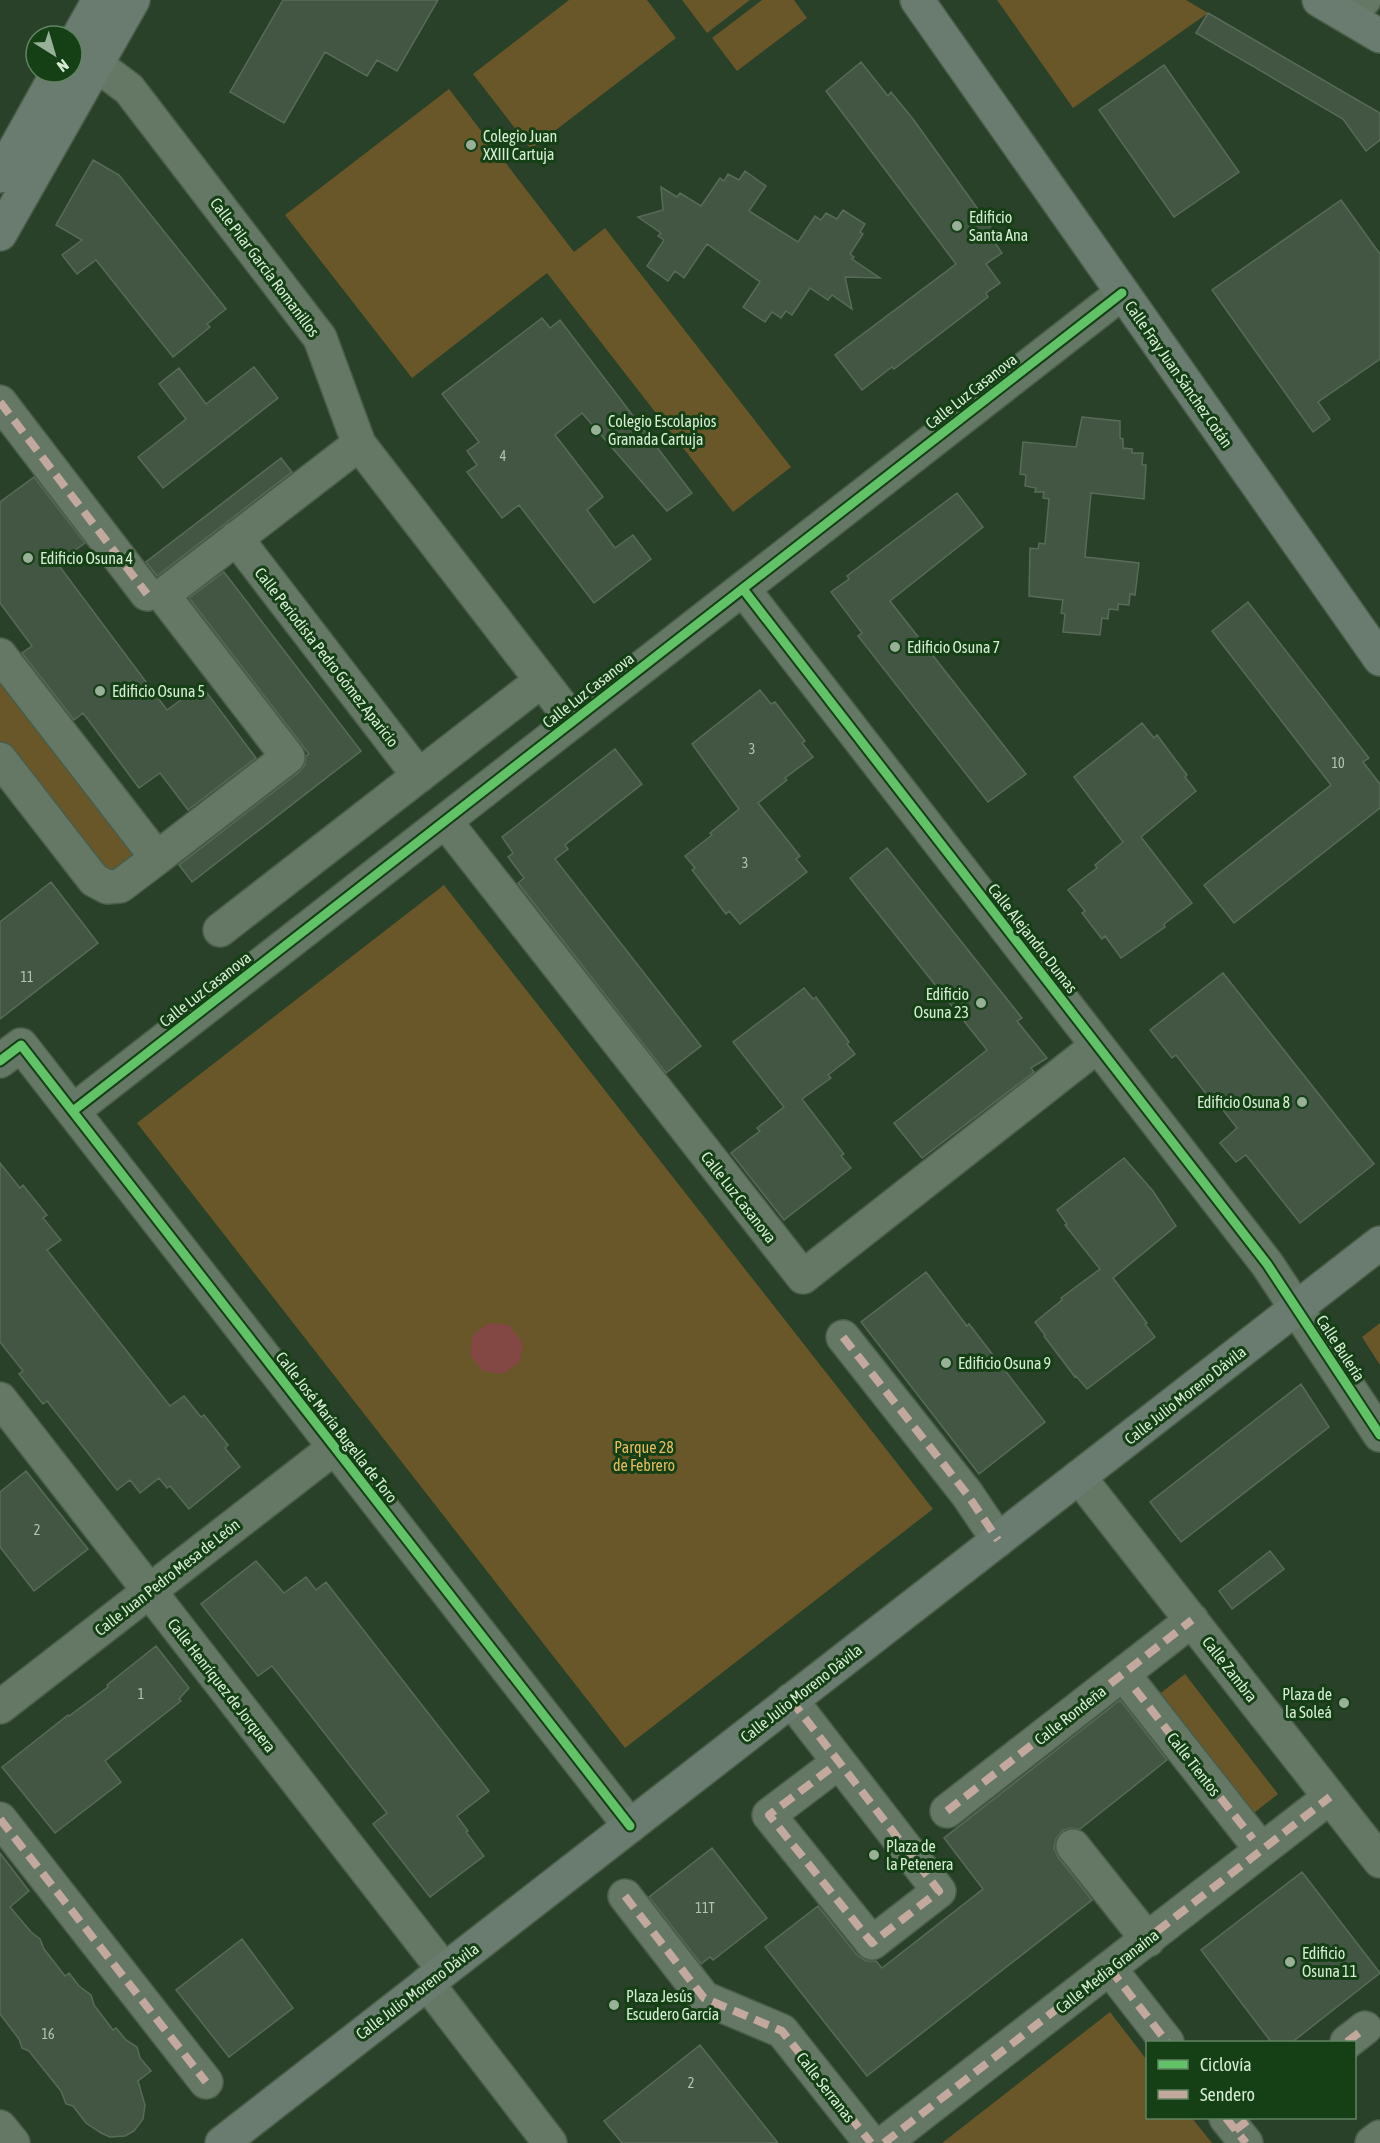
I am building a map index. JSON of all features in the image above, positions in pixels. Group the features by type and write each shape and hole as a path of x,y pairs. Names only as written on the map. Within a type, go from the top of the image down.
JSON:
{"main road":[{"path":"84,56 99,0"},
{"path":"84,56 133,0"},
{"name":"Calle Fray Juan Sánchez Cotán","path":"917,0 1380,660"},
{"path":"1341,4 1380,36"},
{"path":"0,176 51,84"},
{"path":"0,234 71,84"},
{"name":"Calle Julio Moreno Dávila","path":"222,2143 1380,1243"}],"street":[{"name":"Calle Pilar García Romanillos","path":"84,56 129,89 320,338 359,444 573,721"},
{"name":"Calle Luz Casanova","path":"73,1111 1122,293"},
{"path":"0,402 288,757 120,886 107,887 94,880 0,759"},
{"path":"155,594 236,538 359,444"},
{"name":"Calle Periodista Pedro Gómez Aparicio","path":"236,538 419,776"},
{"name":"Calle Alejandro Dumas","path":"743,589 1267,1264 1296,1308"},
{"path":"0,655 157,858"},
{"path":"220,930 528,691"},
{"name":"Calle Luz Casanova","path":"445,822 803,1277 1097,1046"},
{"name":"Calle José María Bugella de Toro","path":"10,1053 73,1111 630,1826"},
{"name":"Calle Bulería","path":"1296,1308 1380,1435"},
{"path":"843,1337 967,1494 998,1540"},
{"name":"Calle Henríquez de Jorquera","path":"0,1400 148,1591 436,1976 550,2143"},
{"name":"Calle Juan Pedro Mesa de León","path":"0,1707 334,1448"},
{"name":"Calle Zambra","path":"1079,1477 1380,1861"},
{"name":"Calle Rondeña","path":"948,1810 1192,1620"},
{"name":"Calle Tientos","path":"1135,1689 1253,1839"},
{"path":"791,1700 939,1891 872,1943 769,1815 839,1762"},
{"name":"Calle Media Granaína","path":"884,2143 1330,1797"},
{"path":"0,1819 206,2082"},
{"path":"1073,1846 1148,1940"},
{"name":"Calle Serranas","path":"625,1896 704,1998 782,2031 871,2143"},
{"path":"1110,1969 1165,2041"},
{"path":"0,2127 13,2143"}],"green space":[{"path":"569,0 647,0 676,38 531,149 473,74"},
{"path":"682,0 750,0 707,33"},
{"path":"762,0 794,0 807,18 737,71 712,38"},
{"path":"997,0 1186,0 1208,13 1073,108"},
{"path":"449,89 574,252 605,228 791,467 733,512 547,273 412,378 285,215"},
{"path":"0,667 138,860 114,879 0,748"},
{"name":"Parque 28 de Febrero","path":"444,885 933,1509 625,1748 137,1123"},
{"path":"1380,1323 1380,1365 1362,1337"},
{"path":"1185,1674 1278,1794 1250,1816 1157,1696"},
{"path":"1110,2012 1146,2059 1146,2119 1193,2119 1212,2143 942,2143"}],"shaded area":[{"path":"489,1323 509,1325 523,1343 520,1362 503,1374 483,1371 470,1355 473,1335"}],"building":[{"path":"283,0 438,0 397,71 377,60 367,76 325,52 284,123 230,92"},
{"path":"1208,13 1380,113 1380,140 1366,151 1343,119 1196,33"},
{"name":"Edificio Santa Ana","path":"861,62 888,96 891,92 913,119 998,237 993,240 1002,253 986,264 1000,283 986,293 988,297 894,369 892,367 862,390 835,355 956,264 826,91"},
{"path":"1164,65 1239,172 1174,217 1099,110"},
{"path":"93,160 119,175 226,309 207,324 210,327 173,357 96,260 77,274 62,255 82,240 56,225"},
{"path":"745,171 766,186 749,211 798,242 815,216 821,220 826,213 837,219 843,210 865,224 860,232 863,234 850,254 854,257 852,259 880,278 845,277 852,309 832,295 828,300 810,288 792,315 786,311 781,318 772,312 765,322 743,307 760,282 707,244 684,278 675,271 668,281 647,266 664,240 658,236 661,233 638,217 663,210 661,187 677,197 680,193 701,206 720,178 724,181 728,174 739,180"},
{"path":"1341,200 1380,254 1380,359 1318,402 1330,419 1313,432 1212,290"},
{"path":"542,318 550,328 560,320 692,493 667,511 582,413 555,435 603,497 587,510 615,548 633,535 651,559 594,603 519,505 502,518 467,472 477,465 467,451 479,442 442,394"},
{"path":"254,367 278,398 163,488 138,457 186,419 159,384 179,368 206,404"},
{"path":"1082,417 1120,421 1120,438 1123,439 1123,448 1132,449 1132,453 1143,453 1142,465 1146,465 1144,499 1091,493 1085,557 1139,563 1135,595 1130,594 1129,605 1118,604 1118,610 1109,609 1108,619 1102,618 1100,635 1063,632 1065,614 1061,613 1063,600 1029,596 1030,548 1038,549 1039,543 1045,544 1049,499 1043,498 1044,492 1035,492 1036,488 1025,486 1026,475 1020,474 1023,442 1076,447"},
{"path":"281,458 292,472 157,576 146,562"},
{"path":"34,477 85,543 57,563 167,710 201,685 256,758 188,810 160,773 139,788 83,713 74,720 22,653 32,646 0,603 0,502"},
{"name":"Edificio Osuna 7","path":"957,493 983,527 890,601 1026,774 988,802 858,636 862,633 831,592 849,579 847,576"},
{"path":"224,572 361,751 192,882 179,865 299,772 305,765 306,756 309,754 189,598"},
{"path":"1248,602 1369,758 1363,762 1380,784 1380,808 1234,923 1204,885 1331,785 1212,631"},
{"path":"760,690 771,704 775,702 805,741 802,743 813,757 785,778 787,780 758,803 800,856 796,859 807,872 740,924 729,911 726,914 692,870 695,868 685,856 712,835 710,833 739,809 692,744"},
{"path":"1142,723 1154,738 1157,735 1196,791 1141,837 1192,903 1164,924 1165,927 1121,958 1105,936 1102,939 1082,913 1085,911 1068,890 1097,868 1095,865 1123,842 1074,777"},
{"path":"615,749 642,784 565,845 568,849 555,859 701,1046 666,1073 518,883 524,878 508,857 513,853 502,837"},
{"name":"Edificio Osuna 23","path":"887,848 1022,1018 1017,1021 1047,1058 1031,1068 1034,1072 922,1158 894,1123 987,1050 850,878"},
{"path":"51,882 98,943 0,1019 0,922"},
{"name":"Edificio Osuna 8","path":"1223,973 1374,1164 1300,1223 1246,1155 1236,1162 1220,1143 1237,1128 1210,1093 1207,1095 1176,1055 1172,1058 1150,1030"},
{"path":"804,988 813,999 816,997 849,1042 847,1044 855,1054 828,1075 831,1078 802,1099 844,1154 841,1156 851,1168 784,1220 731,1153 760,1131 757,1128 784,1107 733,1042"},
{"path":"1124,1158 1153,1191 1176,1226 1113,1278 1155,1337 1087,1389 1075,1377 1035,1322 1062,1300 1061,1298 1100,1269 1065,1225 1067,1224 1057,1210"},
{"path":"0,1163 20,1188 23,1185 47,1215 43,1218 61,1240 47,1250 170,1406 184,1396 201,1417 204,1415 228,1445 225,1448 240,1467 189,1509 170,1486 167,1488 159,1478 140,1493 130,1480 117,1490 47,1401 43,1404 19,1374 23,1371 0,1342"},
{"name":"Edificio Osuna 9","path":"926,1272 1045,1422 979,1474 861,1322"},
{"path":"1301,1384 1329,1427 1181,1542 1150,1502"},
{"path":"26,1471 88,1549 34,1591 0,1547 0,1492"},
{"path":"1270,1551 1284,1569 1232,1609 1219,1591"},
{"path":"256,1561 284,1593 306,1577 316,1590 326,1582 489,1791 457,1816 484,1856 430,1897 373,1824 387,1813 272,1666 258,1676 201,1604"},
{"path":"156,1646 189,1688 179,1699 181,1701 105,1761 121,1782 55,1833 2,1767 108,1687 107,1685"},
{"path":"1120,1700 1167,1760 1080,1829 1070,1828 1062,1831 1056,1839 1054,1848 1058,1857 1092,1900 867,2076 765,1947 818,1906 857,1955 866,1961 876,1961 882,1968 983,1889 944,1838"},
{"path":"712,1848 767,1918 713,1960 710,1957 701,1964 649,1897"},
{"path":"0,1853 29,1891 10,1907 40,1939 44,1949 65,1976 69,1973 79,1986 91,1995 94,2005 113,2030 116,2028 126,2040 137,2047 140,2058 151,2071 138,2081 145,2105 143,2119 134,2131 125,2136 110,2137 101,2133 86,2123 73,2106 66,2104 61,2091 29,2051 22,2048 19,2039 0,2014"},
{"name":"Edificio Osuna 11","path":"1302,1872 1380,1973 1294,2041 1270,2041 1201,1950"},
{"path":"242,1939 293,2008 229,2057 176,1990"},
{"path":"700,2045 778,2143 622,2143 604,2121"}],"marked path":[{"path":"0,402 147,594"},
{"path":"843,1337 967,1494 998,1540"},
{"path":"947,1811 1192,1620"},
{"path":"1135,1689 1253,1839"},
{"path":"791,1700 939,1891 872,1943 769,1815 839,1762"},
{"path":"884,2143 1330,1797"},
{"path":"0,1819 206,2082"},
{"path":"625,1896 704,1998 782,2031 871,2143"},
{"path":"1110,1969 1166,2041"},
{"path":"1348,2041 1365,2028"},
{"path":"1227,2119 1246,2143"},
{"path":"1235,2130 1250,2119"}],"cycle path":[{"path":"73,1111 1122,293"},
{"path":"743,589 1267,1264 1380,1435"},
{"path":"0,1061 21,1045 630,1826"}],"place":[{"name":"Colegio Juan XXIII Cartuja","path":"471,145"},
{"name":"Edificio Santa Ana","path":"957,226"},
{"name":"Colegio Escolapios Granada Cartuja","path":"596,430"},
{"name":"Edificio Osuna 4","path":"28,558"},
{"name":"Edificio Osuna 7","path":"895,647"},
{"name":"Edificio Osuna 5","path":"100,691"},
{"name":"Edificio Osuna 23","path":"981,1003"},
{"name":"Edificio Osuna 8","path":"1302,1102"},
{"name":"Edificio Osuna 9","path":"946,1363"},
{"name":"Plaza de la Soleá","path":"1344,1703"},
{"name":"Plaza de la Petenera","path":"874,1855"},
{"name":"Edificio Osuna 11","path":"1290,1962"},
{"name":"Plaza Jesús Escudero García","path":"614,2005"}]}
